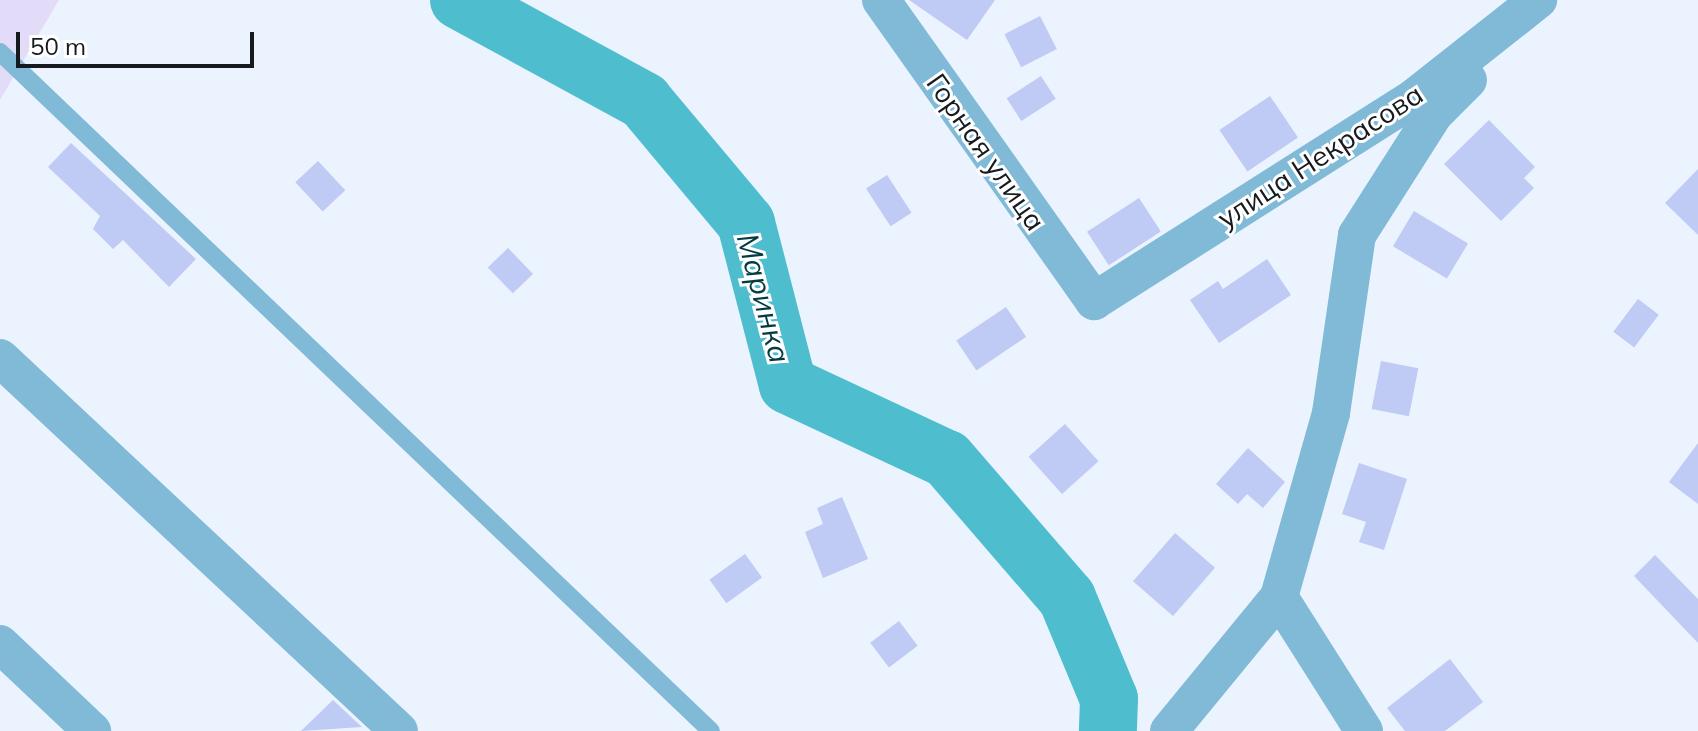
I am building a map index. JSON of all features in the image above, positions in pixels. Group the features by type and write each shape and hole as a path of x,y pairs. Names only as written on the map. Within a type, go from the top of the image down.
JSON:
{"street":[{"name":"Горная улица","path":"881,0 1094,301"},
{"name":"улица Некрасова","path":"1094,301 1415,97 1538,0"},
{"path":"1169,731 1279,597 1331,413 1357,235 1434,114 1548,0"},
{"path":"0,358 399,731"},
{"path":"1279,597 1364,731"},
{"path":"0,644 92,731"}],"lane":[{"path":"0,52 711,731"}],"shaded area":[{"path":"0,0 59,0 0,100"}],"building":[{"path":"909,0 995,0 967,40"},
{"path":"1040,16 1057,49 1021,67 1004,34"},
{"path":"1041,76 1056,99 1021,121 1007,98"},
{"path":"1270,96 1298,137 1247,172 1219,130"},
{"path":"1489,120 1535,167 1524,178 1534,188 1501,221 1444,164"},
{"path":"71,143 196,259 169,287 123,240 113,249 93,229 100,216 48,167"},
{"path":"318,161 345,190 323,211 295,182"},
{"path":"1698,169 1698,235 1665,203"},
{"path":"887,175 912,213 891,226 866,189"},
{"path":"1139,198 1161,232 1109,265 1087,232"},
{"path":"1414,211 1468,243 1447,279 1393,246"},
{"path":"508,248 533,274 513,293 488,267"},
{"path":"1267,259 1291,295 1219,343 1190,300 1218,281 1223,289"},
{"path":"1638,299 1659,315 1634,347 1613,332"},
{"path":"1006,307 1026,337 976,370 956,341"},
{"path":"1381,361 1418,368 1409,416 1372,409"},
{"path":"1065,424 1098,461 1062,494 1029,457"},
{"path":"1698,443 1698,504 1669,482"},
{"path":"1248,448 1285,482 1263,508 1247,494 1238,504 1216,484"},
{"path":"1359,463 1407,479 1384,550 1359,542 1366,522 1342,514"},
{"path":"842,497 868,559 823,578 805,532 823,524 817,508"},
{"path":"1175,533 1215,568 1173,616 1133,581"},
{"path":"745,554 762,577 726,603 709,580"},
{"path":"1655,555 1698,599 1698,643 1634,576"},
{"path":"899,621 918,646 889,667 870,643"},
{"path":"1450,659 1483,702 1445,731 1405,731 1387,708"},
{"path":"333,700 362,727 301,731"}],"waterway":[{"name":"Маринка","path":"459,0 644,101 746,223 788,385 947,459 1067,598 1109,699 1108,731"}]}
